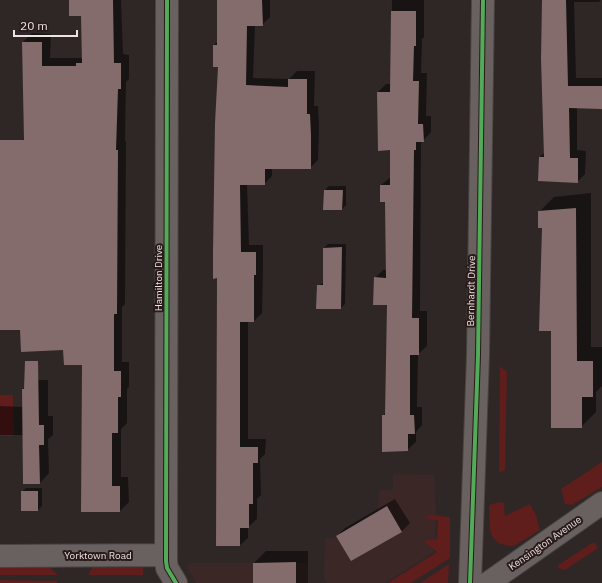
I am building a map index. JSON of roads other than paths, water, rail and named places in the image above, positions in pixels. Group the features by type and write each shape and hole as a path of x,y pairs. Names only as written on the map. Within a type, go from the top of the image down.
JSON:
{"street":[{"name":"Hamilton Drive","path":"166,0 166,555"},
{"name":"Bernhardt Drive","path":"470,583 478,354 483,0"},
{"name":"Kensington Avenue","path":"488,583 602,503"},
{"name":"Yorktown Road","path":"0,556 166,555"},
{"path":"166,555 167,568 176,583"}]}
